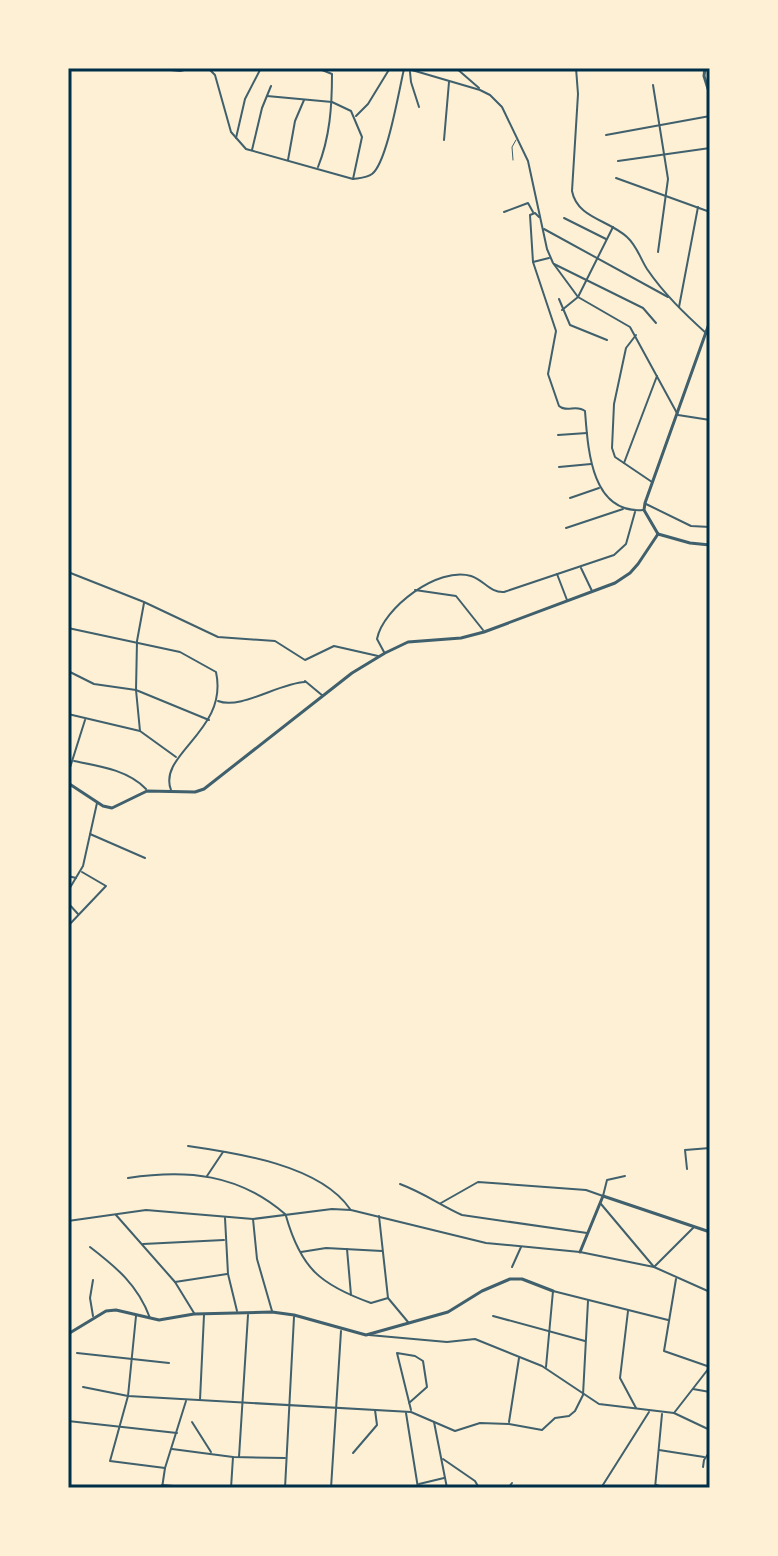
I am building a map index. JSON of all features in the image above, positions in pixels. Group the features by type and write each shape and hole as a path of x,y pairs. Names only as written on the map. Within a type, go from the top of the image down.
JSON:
{"street":[{"path":"152,68 180,71 193,68"},
{"path":"176,68 180,71"},
{"path":"208,68 215,75 236,141 252,151 353,179 373,174 385,148 404,68 490,95 502,107 528,161 553,263 578,297 621,321 636,335 678,415"},
{"path":"236,141 245,99 261,68"},
{"path":"317,68 332,74 327,142 317,168"},
{"path":"355,117 368,104 390,68"},
{"path":"456,68 480,90"},
{"path":"576,68 578,94 573,200 586,213 613,226 629,239 669,297 708,335"},
{"path":"705,68 704,76 710,95"},
{"path":"410,70 419,107"},
{"path":"444,140 449,81"},
{"path":"653,85 668,179 658,252"},
{"path":"252,151 271,86"},
{"path":"267,96 332,102 346,108 355,117 362,137 353,179"},
{"path":"288,160 295,121 304,99"},
{"path":"606,135 710,116"},
{"path":"618,161 710,148"},
{"path":"616,178 710,212"},
{"path":"504,212 528,203 540,218"},
{"path":"679,308 698,207"},
{"path":"533,212 529,222 533,262 556,331 548,374 562,409 583,408 599,488 623,509"},
{"path":"564,218 607,239"},
{"path":"562,310 578,297 613,226"},
{"path":"543,229 669,297"},
{"path":"533,262 550,257"},
{"path":"553,263 643,308 656,323"},
{"path":"559,299 574,328 607,340"},
{"path":"710,321 708,335 644,510 658,534 710,545"},
{"path":"636,335 626,348 614,404 612,453 653,483"},
{"path":"624,463 657,374"},
{"path":"678,415 710,420"},
{"path":"558,435 588,433"},
{"path":"559,467 593,463"},
{"path":"570,498 599,488"},
{"path":"645,503 691,526 710,527"},
{"path":"566,528 623,509 644,510"},
{"path":"385,653 377,639 378,632 414,590 433,579 469,575 497,593 580,567 621,550 626,544 636,511"},
{"path":"68,783 112,808 147,791 195,792 204,789 385,653 408,642 461,638 484,632 592,592 630,573 658,534"},
{"path":"580,567 592,592"},
{"path":"68,572 144,602 218,637 275,641 305,660 334,646 380,656"},
{"path":"557,574 568,601"},
{"path":"414,590 456,596 484,632"},
{"path":"140,731 136,690 137,641 144,602"},
{"path":"68,628 180,652 216,672 218,701 210,720 178,758 169,774 171,791"},
{"path":"68,671 94,684 136,690 210,720"},
{"path":"218,701 224,703 252,698 293,682 305,681 324,696"},
{"path":"68,714 140,731 178,758"},
{"path":"68,774 86,719"},
{"path":"74,761 114,770 139,783 147,791"},
{"path":"68,891 81,871 97,802"},
{"path":"89,834 145,858"},
{"path":"68,926 106,886 81,871"},
{"path":"68,876 77,878"},
{"path":"68,903 79,914"},
{"path":"188,1146 279,1164 309,1176 342,1199 351,1210"},
{"path":"687,1169 685,1150 710,1148"},
{"path":"207,1176 223,1151"},
{"path":"128,1178 157,1174 207,1176 250,1189 286,1215 291,1238 299,1253 328,1285 371,1303 388,1298"},
{"path":"580,1252 601,1204 607,1180 625,1176"},
{"path":"441,1203 478,1182 586,1190 710,1232"},
{"path":"400,1184 430,1195 462,1215 588,1233"},
{"path":"601,1204 654,1267"},
{"path":"68,1221 146,1210 253,1219 332,1209 351,1210 486,1243 580,1252 654,1267 710,1292"},
{"path":"115,1215 175,1282 194,1314"},
{"path":"379,1215 388,1298 408,1322"},
{"path":"225,1217 228,1274 237,1313"},
{"path":"253,1219 257,1259 272,1312"},
{"path":"654,1267 695,1226"},
{"path":"143,1244 225,1240"},
{"path":"512,1267 522,1246"},
{"path":"90,1247 123,1272 141,1297 150,1318"},
{"path":"299,1253 347,1248 384,1251"},
{"path":"347,1248 351,1296"},
{"path":"175,1282 228,1274"},
{"path":"366,1335 448,1312 482,1291 510,1279 522,1279 588,1301 668,1320"},
{"path":"674,1413 710,1367 664,1351 676,1279"},
{"path":"93,1280 90,1298 93,1317"},
{"path":"546,1368 553,1291"},
{"path":"83,1387 128,1396 411,1412 455,1431 480,1423 542,1430 555,1418 569,1416 575,1411 583,1395 588,1301"},
{"path":"629,1310 620,1378 636,1409"},
{"path":"68,1334 106,1311 159,1320 194,1314 272,1312 366,1335 447,1342 475,1339 546,1368 599,1404 674,1413 710,1430"},
{"path":"239,1457 248,1313"},
{"path":"200,1400 204,1314"},
{"path":"136,1315 128,1396 110,1461 165,1468"},
{"path":"285,1488 294,1315"},
{"path":"493,1316 586,1341"},
{"path":"331,1488 341,1329"},
{"path":"77,1353 169,1363"},
{"path":"409,1403 427,1387 423,1361 415,1356 397,1353 411,1412"},
{"path":"509,1424 520,1357"},
{"path":"692,1388 710,1392"},
{"path":"186,1399 162,1486 196,1488"},
{"path":"353,1453 377,1425 375,1409"},
{"path":"601,1488 650,1411"},
{"path":"405,1412 418,1486 445,1477"},
{"path":"662,1412 655,1486 667,1488"},
{"path":"434,1420 447,1488"},
{"path":"68,1421 177,1433"},
{"path":"192,1422 211,1453"},
{"path":"172,1449 233,1457 287,1458"},
{"path":"658,1450 705,1457"},
{"path":"703,1467 710,1451"},
{"path":"231,1488 233,1457"},
{"path":"441,1458 475,1481 479,1488"},
{"path":"508,1488 512,1483"},
{"path":"102,1488 111,1488"}],"lane":[{"path":"513,160 512,147 517,137"}]}
